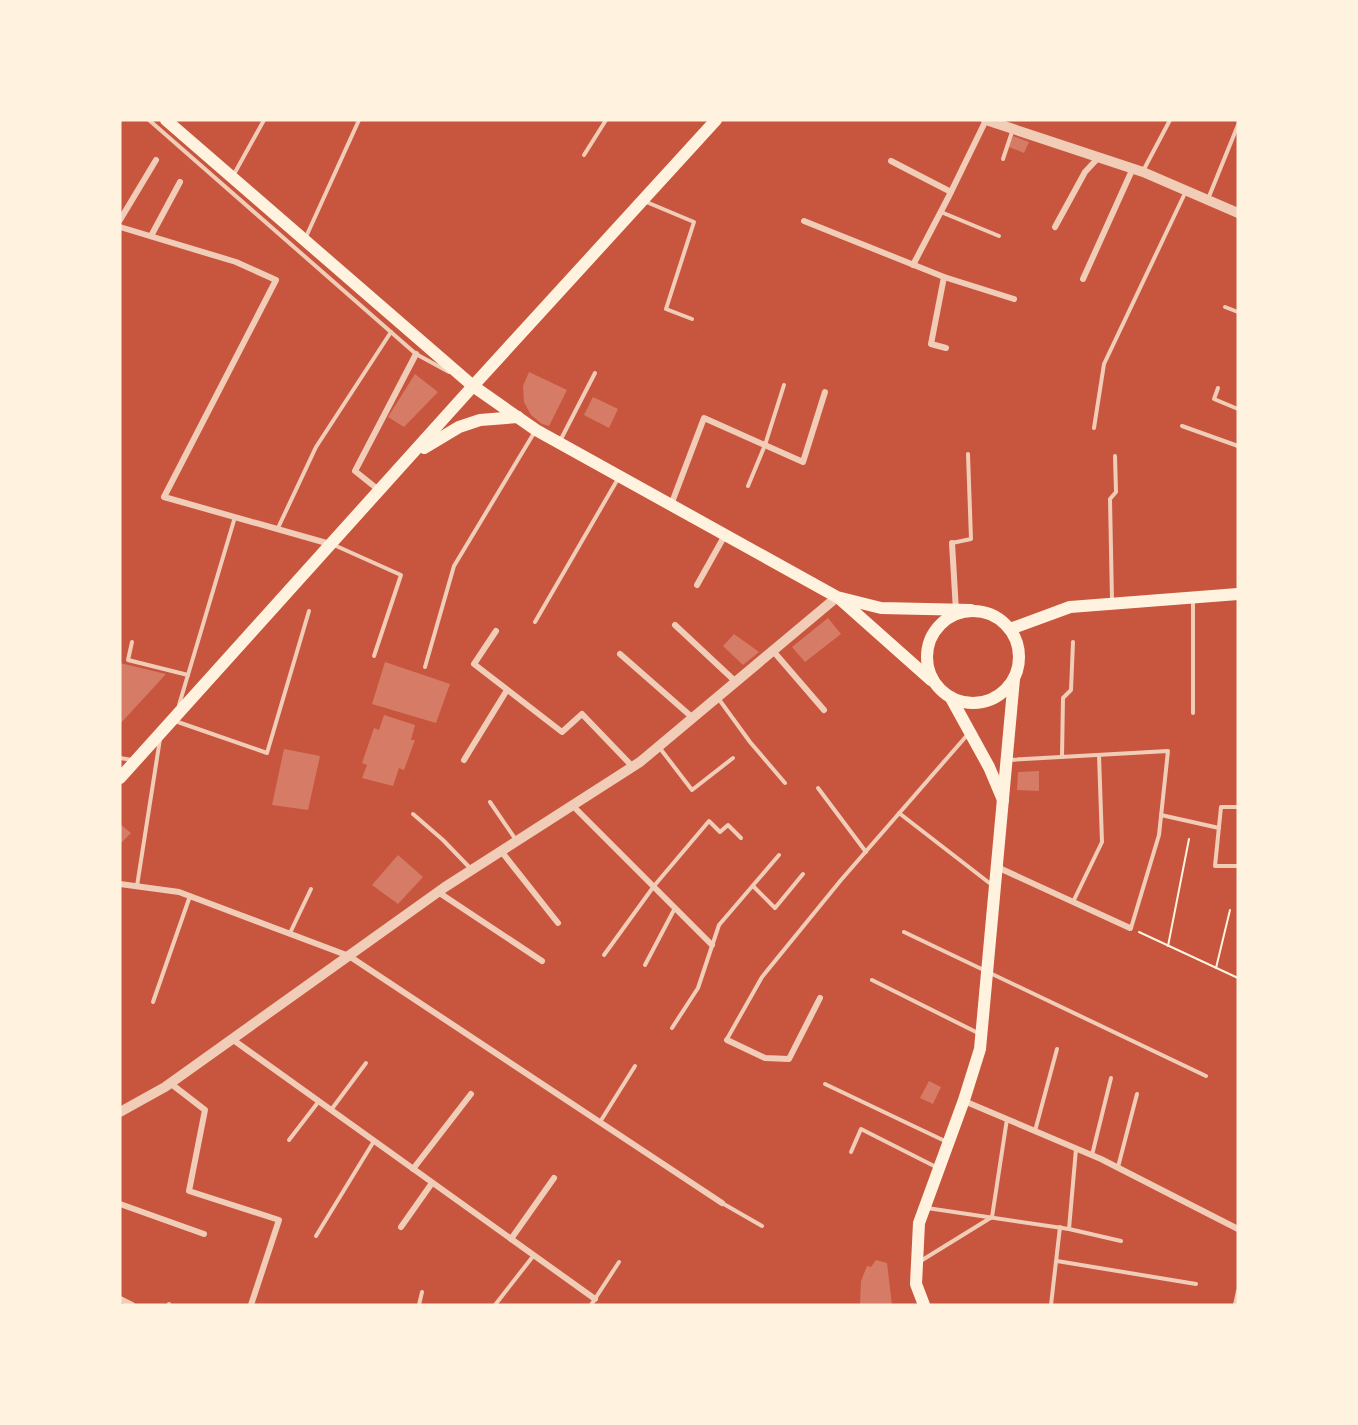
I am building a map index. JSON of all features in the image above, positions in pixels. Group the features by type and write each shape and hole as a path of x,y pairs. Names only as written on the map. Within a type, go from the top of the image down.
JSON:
{"main road":[{"path":"120,778 472,386 716,120"},
{"path":"171,122 472,386 536,429 837,597 951,698 965,703 979,703 999,695 1014,679"},
{"path":"402,466 430,443 459,427 480,420 518,417"},
{"path":"1010,629 1070,607 1238,594"},
{"path":"837,597 881,608 986,612 999,618 1010,629 1017,640 1019,653 1014,679 1006,760 980,1049 919,1223 916,1284 924,1305"},
{"path":"933,682 927,667 926,651 931,635 941,622 955,614 971,610"},
{"path":"951,698 989,767 1003,801"}],"street":[{"path":"913,265 986,120 1138,170 1238,213"},
{"path":"1055,227 1085,172 1099,157"},
{"path":"120,220 156,160"},
{"path":"891,161 951,192"},
{"path":"1083,279 1138,170"},
{"path":"151,236 180,182"},
{"path":"804,221 944,277 1014,299"},
{"path":"120,227 236,262 276,280 164,497 331,544"},
{"path":"944,277 931,344 946,348"},
{"path":"380,490 355,471 416,354"},
{"path":"671,505 704,418 803,462 825,392"},
{"path":"697,585 725,535"},
{"path":"952,543 956,611"},
{"path":"120,1112 170,1083 438,892 632,766 774,652 837,597"},
{"path":"675,625 736,682"},
{"path":"496,631 474,664 562,732 582,714 632,766"},
{"path":"774,652 824,710"},
{"path":"620,654 693,718"},
{"path":"464,760 507,690"},
{"path":"572,805 712,945"},
{"path":"501,851 558,923"},
{"path":"997,867 1130,928"},
{"path":"120,884 178,892 349,956 722,1203"},
{"path":"438,892 542,961"},
{"path":"727,1040 765,1058 789,1059 820,998"},
{"path":"232,1040 595,1299"},
{"path":"170,1083 205,1110 189,1191 279,1220 251,1305"},
{"path":"413,1169 471,1094"},
{"path":"964,1100 1092,1155 1238,1229"},
{"path":"511,1239 554,1178"},
{"path":"401,1227 432,1183"},
{"path":"121,1207 204,1234"},
{"path":"120,1299 132,1305"}],"lane":[{"path":"149,120 416,354 472,386"},
{"path":"232,177 264,120"},
{"path":"304,239 358,120"},
{"path":"584,155 606,120"},
{"path":"1138,170 1170,120"},
{"path":"1208,200 1238,125"},
{"path":"1003,159 1013,129"},
{"path":"1094,428 1104,364 1186,190"},
{"path":"643,200 694,222 666,309 692,319"},
{"path":"941,212 999,236"},
{"path":"1225,306 1238,312"},
{"path":"277,529 316,447 391,332"},
{"path":"560,442 595,373"},
{"path":"748,486 765,445 784,385"},
{"path":"1218,388 1214,399 1238,409"},
{"path":"1182,426 1238,446"},
{"path":"425,667 454,566 536,429"},
{"path":"952,543 971,539 968,454"},
{"path":"1112,604 1110,499 1116,492 1115,456"},
{"path":"535,622 620,477"},
{"path":"235,517 174,717 267,753 309,611"},
{"path":"331,544 401,575 374,656"},
{"path":"1192,598 1193,712"},
{"path":"132,642 128,660 188,675"},
{"path":"1062,757 1064,698 1071,690 1073,642"},
{"path":"718,698 750,742 785,783"},
{"path":"137,886 161,732"},
{"path":"727,1040 762,977 969,732"},
{"path":"659,746 692,790 733,758"},
{"path":"1006,760 1168,752 1159,835 1130,928"},
{"path":"1073,902 1102,842 1099,755"},
{"path":"120,758 136,760"},
{"path":"818,788 866,852"},
{"path":"490,802 517,840"},
{"path":"1238,807 1221,807 1215,867 1238,866"},
{"path":"899,813 995,887"},
{"path":"413,814 472,870"},
{"path":"1161,815 1219,828"},
{"path":"604,955 654,886 709,821 720,832 728,825 741,838"},
{"path":"672,1028 698,988 719,925 779,855"},
{"path":"753,886 775,908 803,874"},
{"path":"290,934 310,889"},
{"path":"153,1002 190,896"},
{"path":"645,965 675,908"},
{"path":"904,932 1206,1076"},
{"path":"872,980 981,1035"},
{"path":"1035,1131 1057,1048"},
{"path":"331,1110 366,1063"},
{"path":"600,1122 635,1066"},
{"path":"1092,1155 1111,1078"},
{"path":"825,1084 948,1142"},
{"path":"1118,1168 1137,1094"},
{"path":"289,1140 319,1101"},
{"path":"916,1264 992,1217 1007,1119"},
{"path":"851,1152 861,1129 939,1168"},
{"path":"316,1236 374,1141"},
{"path":"1069,1229 1076,1148"},
{"path":"722,1203 762,1226"},
{"path":"924,1208 1060,1227 1121,1241"},
{"path":"1052,1305 1060,1227"},
{"path":"495,1305 534,1255"},
{"path":"1057,1261 1196,1284"},
{"path":"591,1305 619,1262"},
{"path":"419,1305 422,1292"},
{"path":"1235,1305 1238,1292"}],"path":[{"path":"1168,945 1189,839"},
{"path":"1216,968 1230,910"},
{"path":"1130,928 1238,978"}],"building":[{"path":"1013,136 1029,142 1024,153 1009,147"},
{"path":"529,372 567,390 549,426 542,424 531,415 524,402 523,386"},
{"path":"415,374 438,392 404,427 388,417"},
{"path":"593,397 618,409 609,428 584,415"},
{"path":"828,618 841,634 805,662 792,647"},
{"path":"734,634 759,652 743,665 723,646"},
{"path":"385,662 450,684 436,723 372,704"},
{"path":"120,663 166,674 120,724"},
{"path":"384,715 415,725 411,740 415,740 404,770 399,768 393,786 362,778 367,765 362,763 374,728 379,730"},
{"path":"284,749 320,756 308,810 272,805"},
{"path":"1039,771 1039,791 1017,790 1018,772"},
{"path":"120,824 131,833 120,844"},
{"path":"398,855 423,877 398,904 372,885"},
{"path":"929,1081 941,1087 933,1104 920,1098"},
{"path":"876,1260 887,1263 892,1305 860,1304 861,1281 867,1266 871,1267"}]}
